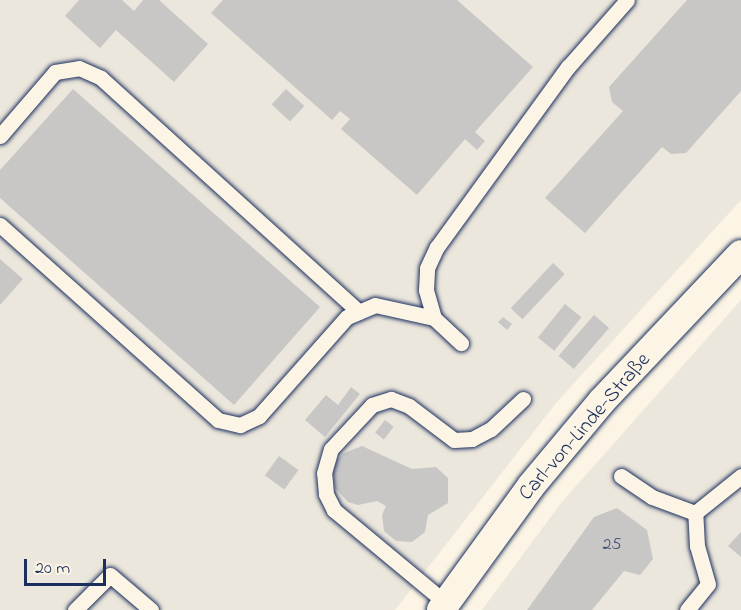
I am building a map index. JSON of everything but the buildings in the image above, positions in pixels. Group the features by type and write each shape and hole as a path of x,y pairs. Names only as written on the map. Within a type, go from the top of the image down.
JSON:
{"street":[{"name":"Carl-von-Linde-Straße","path":"443,606 531,486 602,401 741,254"}],"lane":[{"path":"434,318 426,291 427,268 437,248 568,67 627,0"},
{"path":"0,136 55,72 80,68 100,78 359,312"},
{"path":"0,225 218,420 240,425 259,416 347,317 375,305 434,318 461,343"},
{"path":"443,606 334,510 326,494 324,473 331,449 372,405 391,399 409,406 454,440 472,439 492,429 523,399"},
{"path":"621,476 652,496 695,513"},
{"path":"695,513 741,476"},
{"path":"687,610 708,584 697,546 695,513"},
{"path":"75,610 110,575 151,610"}],"shaded area":[{"path":"0,0 741,0 741,200 556,403 395,610 0,610"},
{"path":"741,300 741,610 482,610 561,503"}]}
